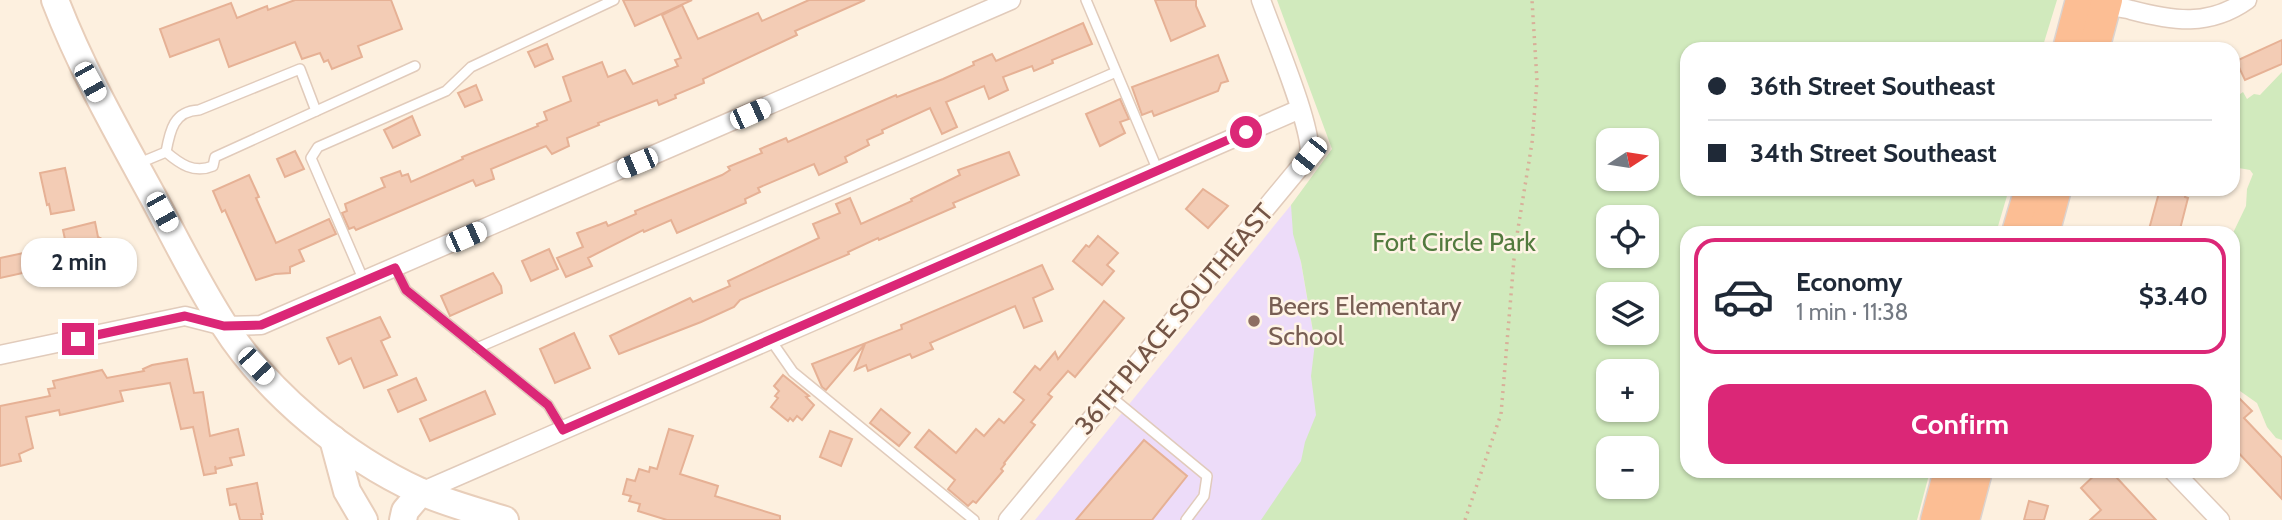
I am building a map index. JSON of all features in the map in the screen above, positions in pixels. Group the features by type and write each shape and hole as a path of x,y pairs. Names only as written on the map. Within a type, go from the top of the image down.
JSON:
{"highway":[{"path":"2072,42 2096,1"},
{"path":"2094,42 2096,1"},
{"path":"2019,226 2028,196"},
{"path":"2046,226 2054,196"},
{"path":"1936,520 1948,478"},
{"path":"1964,520 1975,478"}],"main road":[{"path":"55,0 88,78 135,165 224,326 256,366 295,407 333,439 372,466 421,492 505,520"},
{"path":"333,439 355,517"},
{"path":"403,520 405,511 421,492"}],"street":[{"path":"0,355 185,316 224,326 261,325 1012,0"},
{"path":"421,492 1300,109 1261,0"},
{"path":"2096,1 2167,19 2193,20 2219,15 2247,0"},
{"name":"36TH PLACE SOUTHEAST","path":"1008,520 1309,156 1310,142 1300,109"},
{"path":"2180,478 2220,520"}],"lane":[{"path":"363,281 311,158 318,147 446,91 471,67 614,0"},
{"path":"1086,0 1158,171"},
{"path":"166,152 189,168 204,170 213,166 215,157 415,66"},
{"path":"166,152 169,133 178,117 187,110 199,110 300,69 316,111"},
{"path":"477,348 1116,72"},
{"path":"135,165 166,152"},
{"path":"395,268 406,290 548,405 563,430"},
{"path":"770,340 793,373 974,520"},
{"path":"1110,396 1207,476 1204,496 1186,520"}],"path":[{"path":"1465,520 1502,414 1515,247 1532,143 1536,93 1532,0"}],"shaded area":[{"name":"Beers Elementary School","path":"1291,205 1331,436 1273,520 1035,520"}],"green space":[{"name":"Fort Circle Park","path":"1277,0 2057,0 2044,42 1680,42 1680,196 2007,196 1998,226 1680,226 1680,478 1928,478 1917,520 1261,520 1301,461 1316,415 1311,376 1315,343 1301,262 1293,234 1291,205 1332,149"},
{"path":"2282,72 2282,440 2276,438 2267,427 2257,403 2240,391 2240,226 2236,226 2246,206 2247,189 2253,174 2250,170 2240,168 2240,94 2243,92 2247,99 2254,94 2260,95"}],"building":[{"path":"295,0 391,0 402,29 358,46 362,57 332,69 328,60 324,62 320,53 302,59 295,42 229,67 219,39 170,57 160,29 231,3 237,18 267,6 268,10"},
{"path":"623,0 692,0 635,26"},
{"path":"809,0 865,0 795,31 797,35 703,79 704,83 675,95 676,98 659,105 657,100 567,138 569,146 552,154 546,146 491,169 494,179 476,186 473,180 356,230 354,227 349,229 342,213 347,211 345,204 385,187 381,178 400,171 402,176 408,174 411,182 547,120 544,112 571,101 563,77 602,62 608,77 625,70 633,84 678,66 675,60 681,58 662,15 682,5 698,39 758,13 762,21"},
{"path":"1155,0 1196,0 1205,26 1171,41"},
{"path":"1083,23 1092,44 1052,60 1053,63 1034,71 1032,66 1003,77 1008,90 989,99 984,86 946,102 957,127 942,134 930,108 882,130 883,133 867,140 869,145 845,157 847,162 819,175 814,164 758,188 760,192 745,199 746,203 677,233 671,220 644,232 643,230 588,258 592,266 566,277 557,258 583,247 577,233 606,222 608,226 636,214 635,211 722,175 730,170 728,167 762,153 760,149 786,138 788,142 896,95 897,97 943,79 992,54 996,61"},
{"path":"2282,40 2282,64 2245,80 2240,69 2240,59"},
{"path":"547,44 553,59 535,67 528,52"},
{"path":"1218,55 1228,81 1221,83 1218,91 1154,116 1152,111 1142,115 1132,87"},
{"path":"476,85 482,100 465,107 458,93"},
{"path":"1120,99 1129,119 1120,122 1125,133 1100,146 1086,114"},
{"path":"412,116 420,135 393,148 384,130"},
{"path":"295,151 304,169 285,177 277,159"},
{"path":"1009,152 1019,175 953,203 955,207 879,240 878,238 848,252 849,254 740,300 734,307 701,322 619,354 610,336 690,298 693,302 730,286 728,281 819,238 813,224 840,213 836,204 850,198 861,224 960,175 958,170"},
{"path":"65,168 74,210 51,214 40,173"},
{"path":"249,175 276,243 329,219 336,234 299,250 304,261 290,267 290,273 256,280 225,210 222,212 213,191"},
{"path":"1203,189 1228,206 1208,228 1186,209"},
{"path":"2158,196 2188,198 2181,226 2150,226"},
{"path":"95,222 98,237 102,239 100,245 104,268 81,274 77,261 0,278 0,258 66,244 63,230"},
{"path":"1098,236 1118,253 1107,265 1114,271 1102,285 1073,261 1086,245 1089,247"},
{"path":"549,249 558,269 531,281 522,261"},
{"path":"1042,265 1053,289 1033,298 1042,321 1024,328 1015,306 930,343 933,349 912,358 910,354 868,371 866,365 855,370 865,344 826,390 822,387 812,364 902,329 901,325"},
{"path":"493,273 502,293 450,316 441,296"},
{"path":"1104,301 1124,318 1075,377 1068,371 1048,394 1052,397 1031,422 1035,425 1004,463 1001,469 1003,471 976,503 973,501 968,506 948,489 955,480 915,447 929,430 956,453 976,429 984,436 999,419 1004,423 1024,400 1014,392 1035,366 1040,370 1055,352 1058,359"},
{"path":"380,317 390,337 381,341 397,375 364,388 351,358 339,364 327,338"},
{"path":"574,333 590,368 555,383 540,349"},
{"path":"187,359 194,393 203,392 210,436 238,429 244,455 230,458 232,465 216,469 215,466 216,473 204,475 193,427 181,429 170,383 120,391 123,401 60,415 59,410 26,417 33,448 19,454 21,461 0,466 0,406 50,396 48,389 55,388 53,381 102,370 107,378 144,371 143,369 152,365"},
{"path":"783,375 809,396 806,397 814,405 802,420 797,416 793,421 790,418 788,421 771,407 778,398 775,396 779,391 774,386"},
{"path":"416,378 426,400 398,412 388,390"},
{"path":"485,391 495,414 430,441 420,419"},
{"path":"2240,399 2252,411 2244,418 2282,458 2282,499 2240,454"},
{"path":"881,409 910,433 899,446 870,423"},
{"path":"669,429 693,436 680,474 718,486 715,496 780,516 780,520 667,520 638,511 640,504 629,501 631,496 623,494 627,479 635,481 639,469 649,472 650,467 657,469"},
{"path":"830,431 852,439 841,466 820,457"},
{"path":"1144,440 1187,476 1152,520 1076,520"},
{"path":"2092,478 2117,478 2156,520 2090,520 2101,510 2081,488"},
{"path":"257,483 262,520 240,520 236,504 230,505 227,489"},
{"path":"2029,501 2048,506 2044,520 2024,520"}],"place":[{"name":"Beers Elementary School","path":"1254,321"}],"route":[{"path":"78,339 185,316 224,326 261,325 395,268 406,290 548,405 563,430 1246,132"}]}
